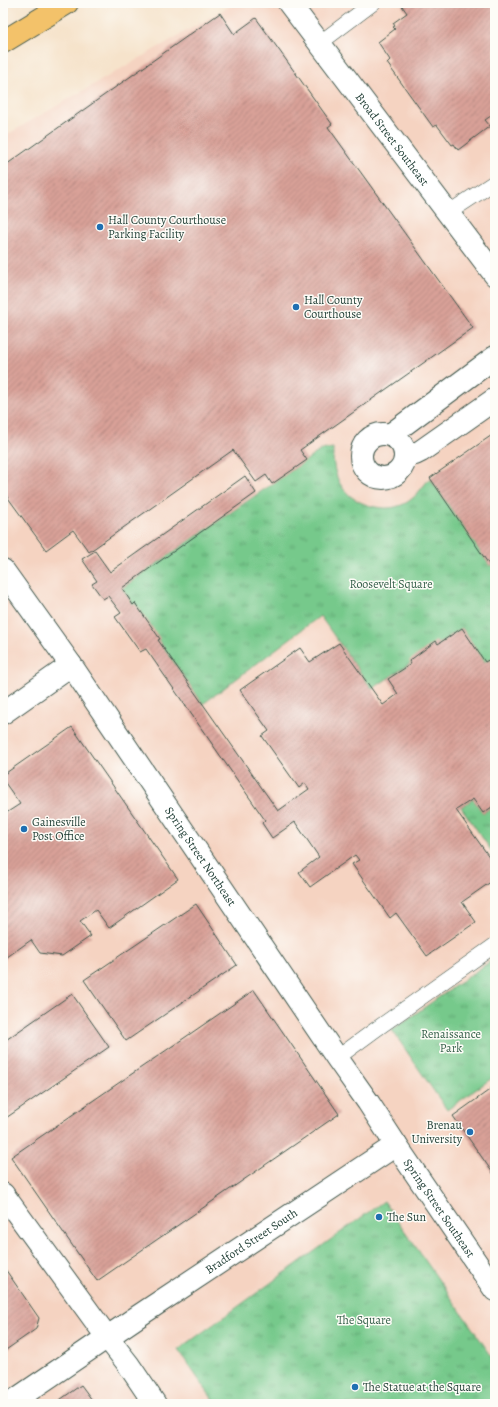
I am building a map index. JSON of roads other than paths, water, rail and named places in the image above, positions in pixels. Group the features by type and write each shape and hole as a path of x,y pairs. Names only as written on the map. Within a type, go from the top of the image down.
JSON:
{"highway":[{"path":"3,42 67,3"}],"street":[{"name":"Broad Street Southeast","path":"289,3 493,270"},
{"path":"390,435 495,357"},
{"path":"405,454 415,454 421,451 495,399"},
{"path":"382,433 398,439 403,446 405,454 404,463 399,470 392,476 384,478 368,472 360,457 366,440 373,435 382,433"},
{"name":"Spring Street Northeast","path":"3,570 71,666 396,1145"},
{"path":"3,713 71,666"},
{"name":"Spring Street Southeast","path":"396,1145 495,1290"},
{"name":"Bradford Street South","path":"9,1404 396,1145"},
{"path":"3,1194 128,1364 155,1404"}],"lane":[{"path":"320,43 374,3"},
{"path":"448,213 495,182"},
{"path":"337,1058 495,946"}],"place":[{"name":"Hall County Courthouse Parking Facility","path":"100,227"},
{"name":"Hall County Courthouse","path":"296,307"},
{"name":"Gainesville Post Office","path":"24,829"},
{"name":"Brenau University","path":"470,1132"},
{"name":"The Sun","path":"379,1217"},
{"name":"The Statue at the Square","path":"355,1387"}],"park label":[{"name":"Roosevelt Square","path":"391,584"},
{"name":"Renaissance Park","path":"451,1041"},
{"name":"The Square","path":"364,1320"}]}
